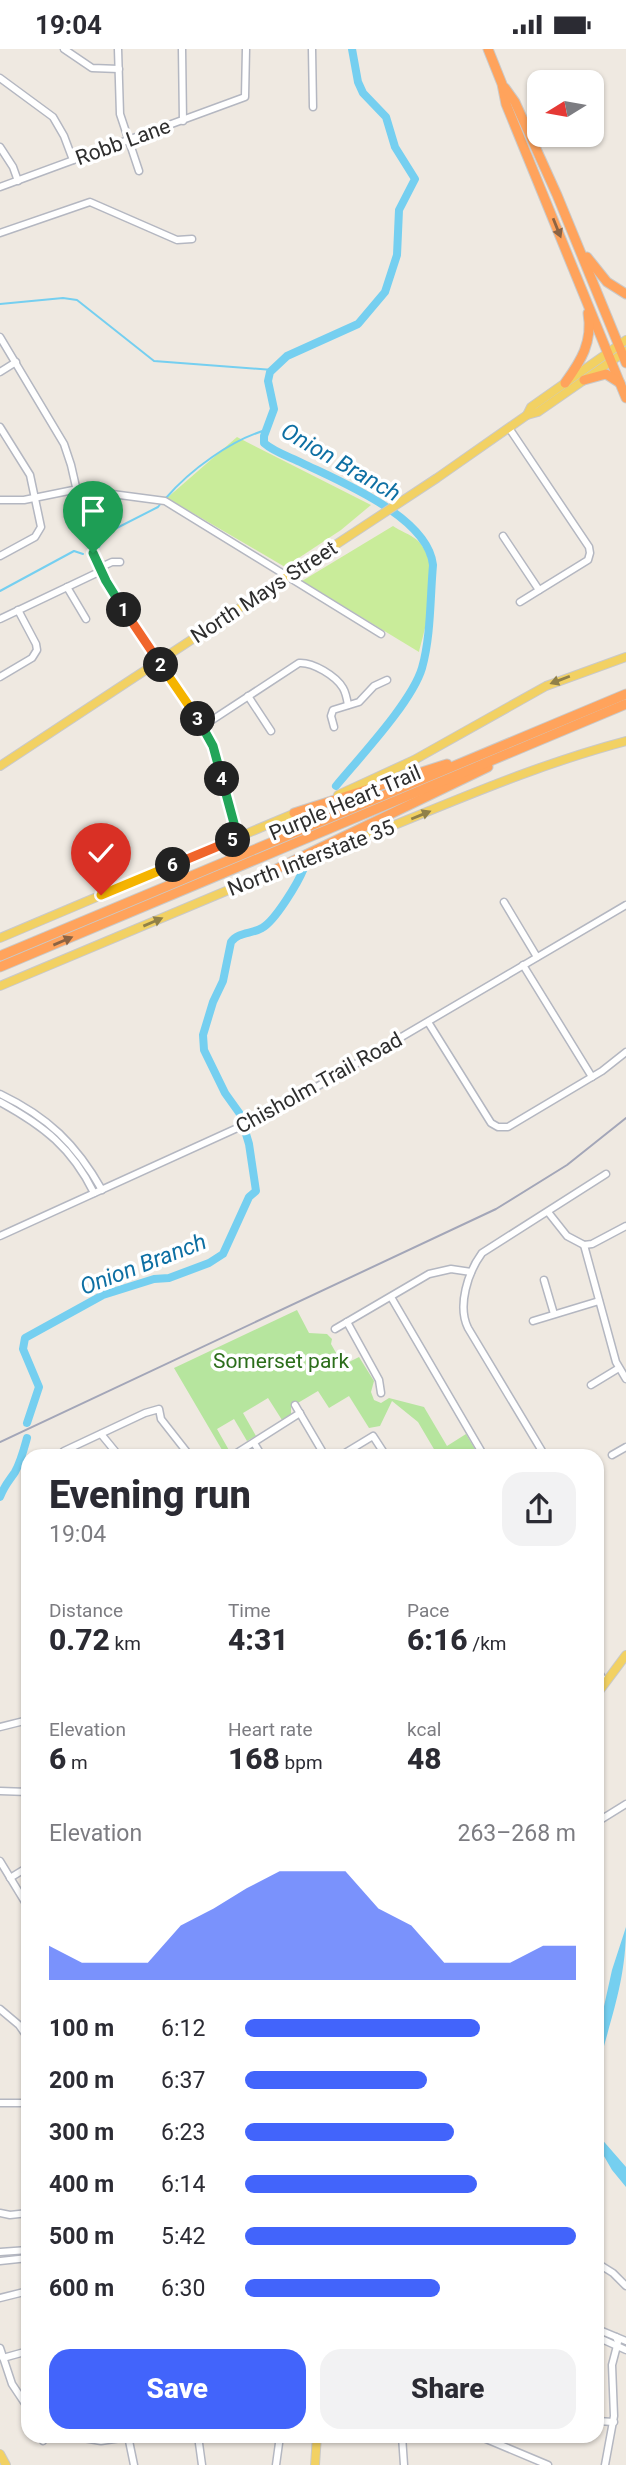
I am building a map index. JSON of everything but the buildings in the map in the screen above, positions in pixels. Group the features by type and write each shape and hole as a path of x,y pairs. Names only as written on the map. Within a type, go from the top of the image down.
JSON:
{"highway":[{"path":"488,49 502,84 506,104 626,398"},
{"path":"502,84 515,102 624,350"},
{"path":"572,230 596,270 613,287 626,294"},
{"path":"565,383 583,357 589,337 589,316 579,281"},
{"path":"584,380 606,374 620,384"},
{"name":"Purple Heart Trail","path":"0,956 626,694"},
{"path":"266,874 624,705"},
{"name":"Purple Heart Trail","path":"0,967 624,705"},
{"path":"294,813 428,771 583,712"}],"main road":[{"name":"North Mays Street","path":"527,415 531,407 565,383 624,350"},
{"name":"North Mays Street","path":"0,766 398,504 527,415 538,412 584,380 610,356"},
{"name":"North Interstate 35","path":"0,937 238,838 414,760 546,686 626,657"},
{"name":"North Interstate 35","path":"0,986 266,874 364,838 554,761 626,741"},
{"path":"605,1683 626,1655"},
{"path":"315,2465 317,2443"},
{"path":"0,2454 6,2465"}],"street":[{"path":"64,49 92,68 118,69"},
{"path":"118,49 120,114 139,171"},
{"path":"182,49 183,121"},
{"name":"Robb Lane","path":"0,187 245,97 246,49"},
{"path":"312,49 313,107"},
{"path":"0,78 52,117 64,136 73,160"},
{"path":"0,148 13,167 18,181"},
{"path":"0,233 90,202 177,240 192,239"},
{"path":"0,337 59,434 68,455 87,535 101,571 203,726 216,757 238,838"},
{"path":"0,372 16,362"},
{"path":"509,428 590,550 587,560 520,602"},
{"path":"0,556 35,537 41,525 26,467 1,430"},
{"path":"0,500 36,498 93,488 112,495 165,501 381,634"},
{"path":"503,536 539,590"},
{"path":"0,619 101,571"},
{"path":"67,587 86,619"},
{"path":"0,677 32,658 37,650 18,610"},
{"path":"203,726 295,665 304,663 312,665 339,683 348,705"},
{"path":"334,727 332,713 335,709 362,699 374,686 387,680"},
{"path":"248,696 271,731"},
{"path":"504,902 537,957"},
{"name":"Chisholm Trail Road","path":"0,1237 279,1109 626,905"},
{"path":"523,965 592,1077"},
{"path":"428,1022 491,1123 498,1127 508,1127 592,1077 626,1052"},
{"path":"0,1094 43,1118 65,1137 86,1162 102,1190"},
{"path":"0,1102 60,1142 80,1166 94,1193"},
{"path":"541,1449 465,1321 463,1305 471,1272 486,1249 606,1174"},
{"path":"548,1212 567,1236 584,1245 592,1244 626,1226"},
{"path":"584,1245 620,1369 626,1380"},
{"path":"335,1329 436,1271 451,1269 471,1272"},
{"path":"544,1280 554,1314"},
{"path":"391,1297 481,1449"},
{"path":"533,1321 599,1301"},
{"path":"347,1322 379,1380 381,1393"},
{"path":"591,1385 620,1369"},
{"path":"295,1405 321,1449"},
{"path":"68,1449 159,1409 161,1419 185,1449"},
{"path":"244,1449 300,1413"},
{"path":"101,1434 113,1449"},
{"path":"352,1449 373,1436 381,1449"},
{"path":"254,1443 258,1449"},
{"path":"612,1455 626,1447"},
{"path":"0,1727 21,1722"},
{"path":"0,1791 21,1793"},
{"path":"604,1818 626,1804"},
{"path":"0,1861 21,1896"},
{"path":"10,1878 21,1871"},
{"path":"0,2009 21,2028"},
{"path":"0,2103 21,2103"},
{"path":"0,2213 21,2214"},
{"path":"0,2252 21,2250"},
{"path":"0,2261 21,2259"},
{"path":"604,2267 626,2286"},
{"path":"0,2298 21,2293"},
{"path":"604,2332 626,2343"},
{"path":"605,2465 614,2422 612,2359 617,2346 616,2337"},
{"path":"604,2340 626,2350"},
{"path":"617,2346 626,2343"},
{"path":"0,2348 12,2384 21,2398"},
{"path":"3,2358 21,2353"},
{"path":"604,2421 614,2422"},
{"path":"131,2443 134,2465"},
{"path":"199,2443 202,2465"},
{"path":"276,2465 279,2443"},
{"path":"402,2443 404,2465"},
{"path":"496,2443 548,2465"}],"green space":[{"path":"237,437 371,505 341,530 285,567 167,498"},
{"path":"393,526 417,540 425,550 429,563 431,594 419,652 302,581"},
{"name":"Somerset park","path":"297,1310 309,1333 327,1334 332,1339 331,1344 343,1365 359,1357 374,1381 371,1392 374,1400 381,1403 389,1398 424,1407 447,1446 466,1434 475,1449 434,1449 418,1422 392,1401 380,1426 369,1428 349,1396 329,1408 318,1391 291,1407 291,1414 282,1420 268,1398 243,1413 256,1436 247,1441 234,1419 217,1429 228,1449 221,1449 174,1368"}],"water":[{"path":"626,1927 620,1985 604,2047 604,2006"},
{"path":"604,2142 626,2167 626,2187 604,2156"}],"waterway":[{"name":"Onion Branch","path":"336,786 384,729 416,682 427,643 433,565 428,548 416,531 400,517 359,491 277,452 264,443 274,409 268,381 270,372 287,356 358,324 385,292 397,255 399,210 415,179 395,147 386,117 363,93 358,82 352,49"},
{"path":"0,304 63,298 77,300 154,361 273,370"},
{"path":"166,498 212,457 239,441 266,430"},
{"path":"99,547 105,534 158,507 162,502"},
{"path":"0,591 74,551 83,554"},
{"name":"Onion Branch","path":"27,1423 39,1387 23,1349 25,1338 103,1295 154,1279 169,1278 209,1263 223,1254 249,1197 256,1191 249,1144 240,1114 225,1093 204,1050 203,1035 223,981 231,942 237,936 258,930 273,918 304,868"},
{"name":"Onion Branch","path":"24,1449 27,1438"},
{"name":"Onion Branch","path":"0,1497 21,1458"}],"railway":[{"path":"0,1442 496,1209 567,1165 626,1118"}],"route":[{"path":"93,553 106,581 140,635 203,726 216,757 238,838 101,895"}]}
